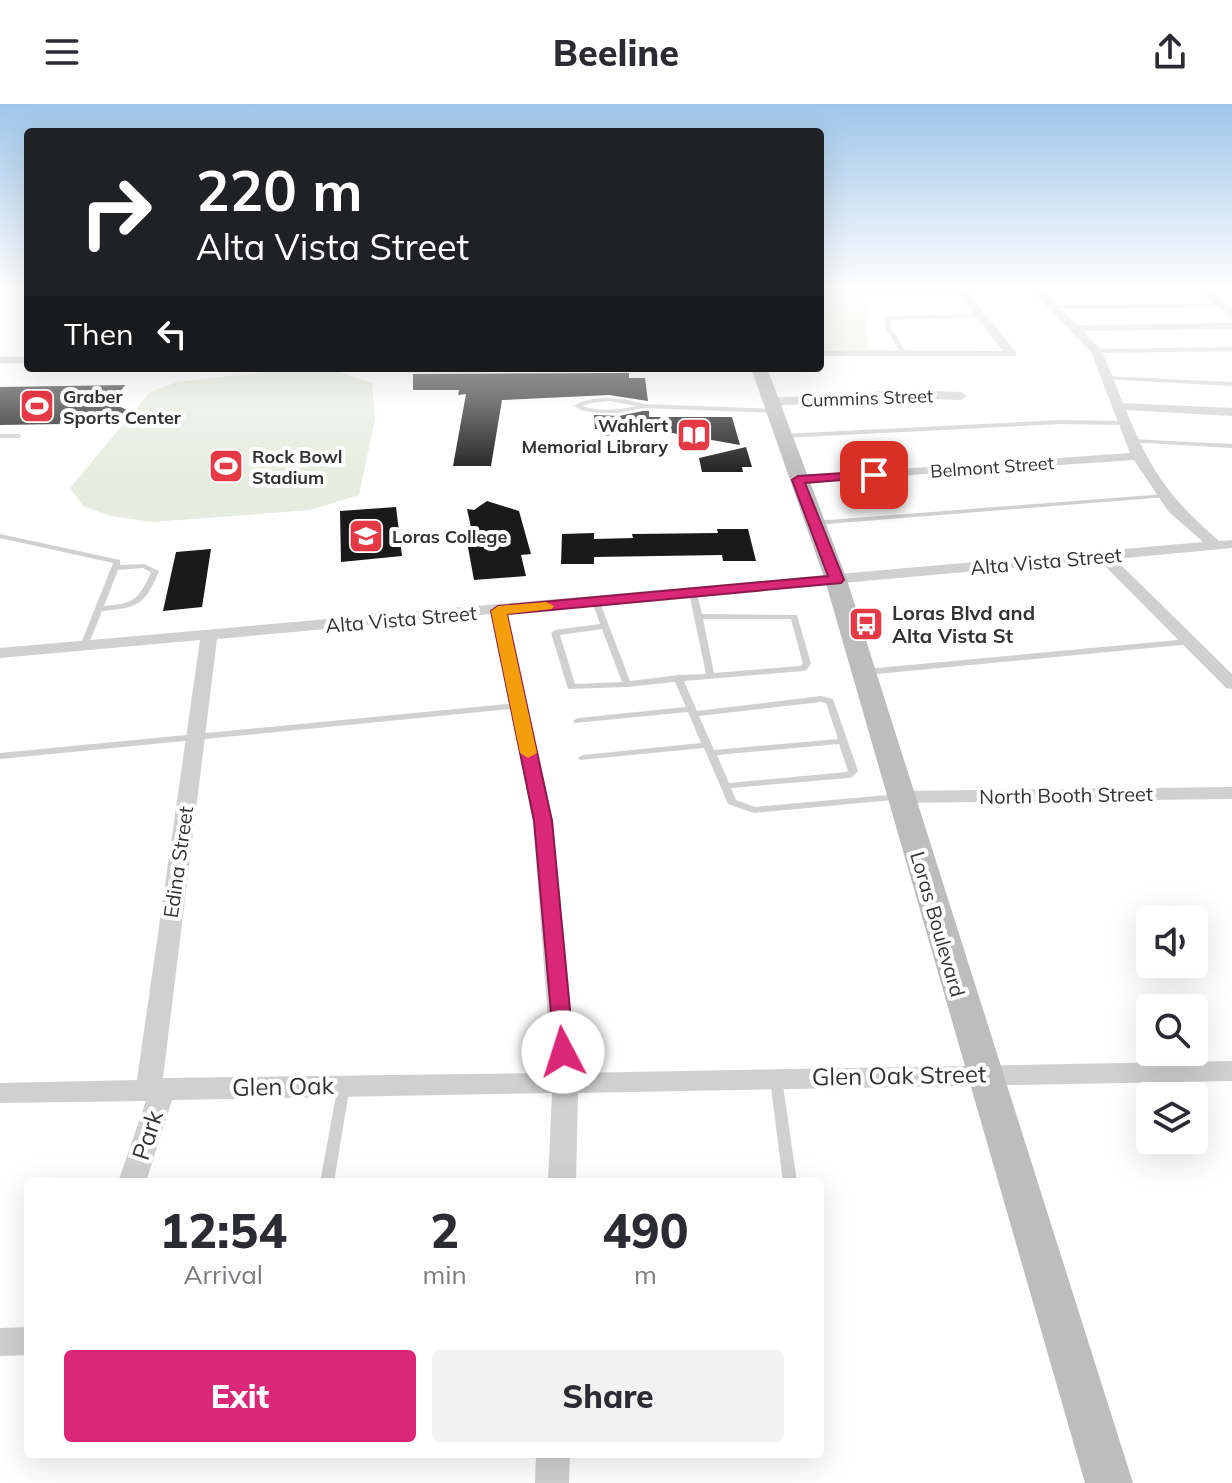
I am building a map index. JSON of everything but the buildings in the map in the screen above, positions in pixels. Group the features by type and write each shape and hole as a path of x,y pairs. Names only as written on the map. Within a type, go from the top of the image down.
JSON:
{"main road":[{"name":"Loras Boulevard","path":"760,372 836,580 982,1073 1109,1483"}],"street":[{"path":"824,353 1012,354 1010,351"},
{"path":"1096,351 1138,456 1173,508 1224,545"},
{"path":"0,360 24,360"},
{"name":"Cummins Street","path":"777,416 900,394 961,396"},
{"path":"1116,406 1232,412"},
{"name":"Belmont Street","path":"798,480 1138,456"},
{"name":"Alta Vista Street","path":"0,653 1224,545"},
{"path":"1103,556 1232,684"},
{"path":"498,611 543,821 565,1081 562,1178"},
{"name":"Edina Street","path":"156,1088 209,636"},
{"name":"North Booth Street","path":"901,797 1232,793"},
{"name":"Glen Oak Street","path":"565,1081 1232,1071"},
{"name":"Glen Oak","path":"0,1093 565,1081"},
{"name":"Park","path":"133,1178 156,1088"},
{"path":"0,1342 24,1341"},
{"path":"552,1483 553,1458"}],"lane":[{"path":"1105,378 1232,384"},
{"path":"643,406 632,410 586,410 577,406 585,401 631,401 643,406 777,416 1123,423"},
{"path":"0,436 19,436"},
{"path":"1131,441 1232,446"},
{"path":"815,523 1165,496"},
{"path":"0,536 117,562 84,646"},
{"path":"98,609 139,603 145,598 155,571 144,566 116,568"},
{"path":"693,593 710,674"},
{"path":"596,602 627,684"},
{"path":"605,626 555,633 571,687 803,668 807,664 794,617 784,614 698,616"},
{"path":"864,672 1189,642"},
{"path":"678,678 732,802 754,810 901,797"},
{"path":"578,721 821,699 830,701 853,771 849,775 725,786"},
{"path":"0,756 518,706"},
{"path":"583,758 843,741"},
{"path":"776,1077 789,1178"},
{"path":"328,1178 344,1085"}],"shaded area":[{"name":"Rock Bowl Stadium","path":"266,372 339,372 372,383 375,419 359,495 310,510 153,522 110,516 83,506 70,488 150,392 177,382"}],"slow traffic":[{"path":"528,753 498,611 546,606"}],"place":[{"name":"Graber Sports Center","path":"37,406"},
{"name":"Wahlert Memorial Library","path":"694,435"},
{"name":"Rock Bowl Stadium","path":"226,466"},
{"name":"Loras College","path":"366,536"},
{"name":"Loras Blvd and Alta Vista St","path":"866,624"}],"route":[{"path":"563,1052 543,821 498,611 836,580 798,480 874,475"}]}
